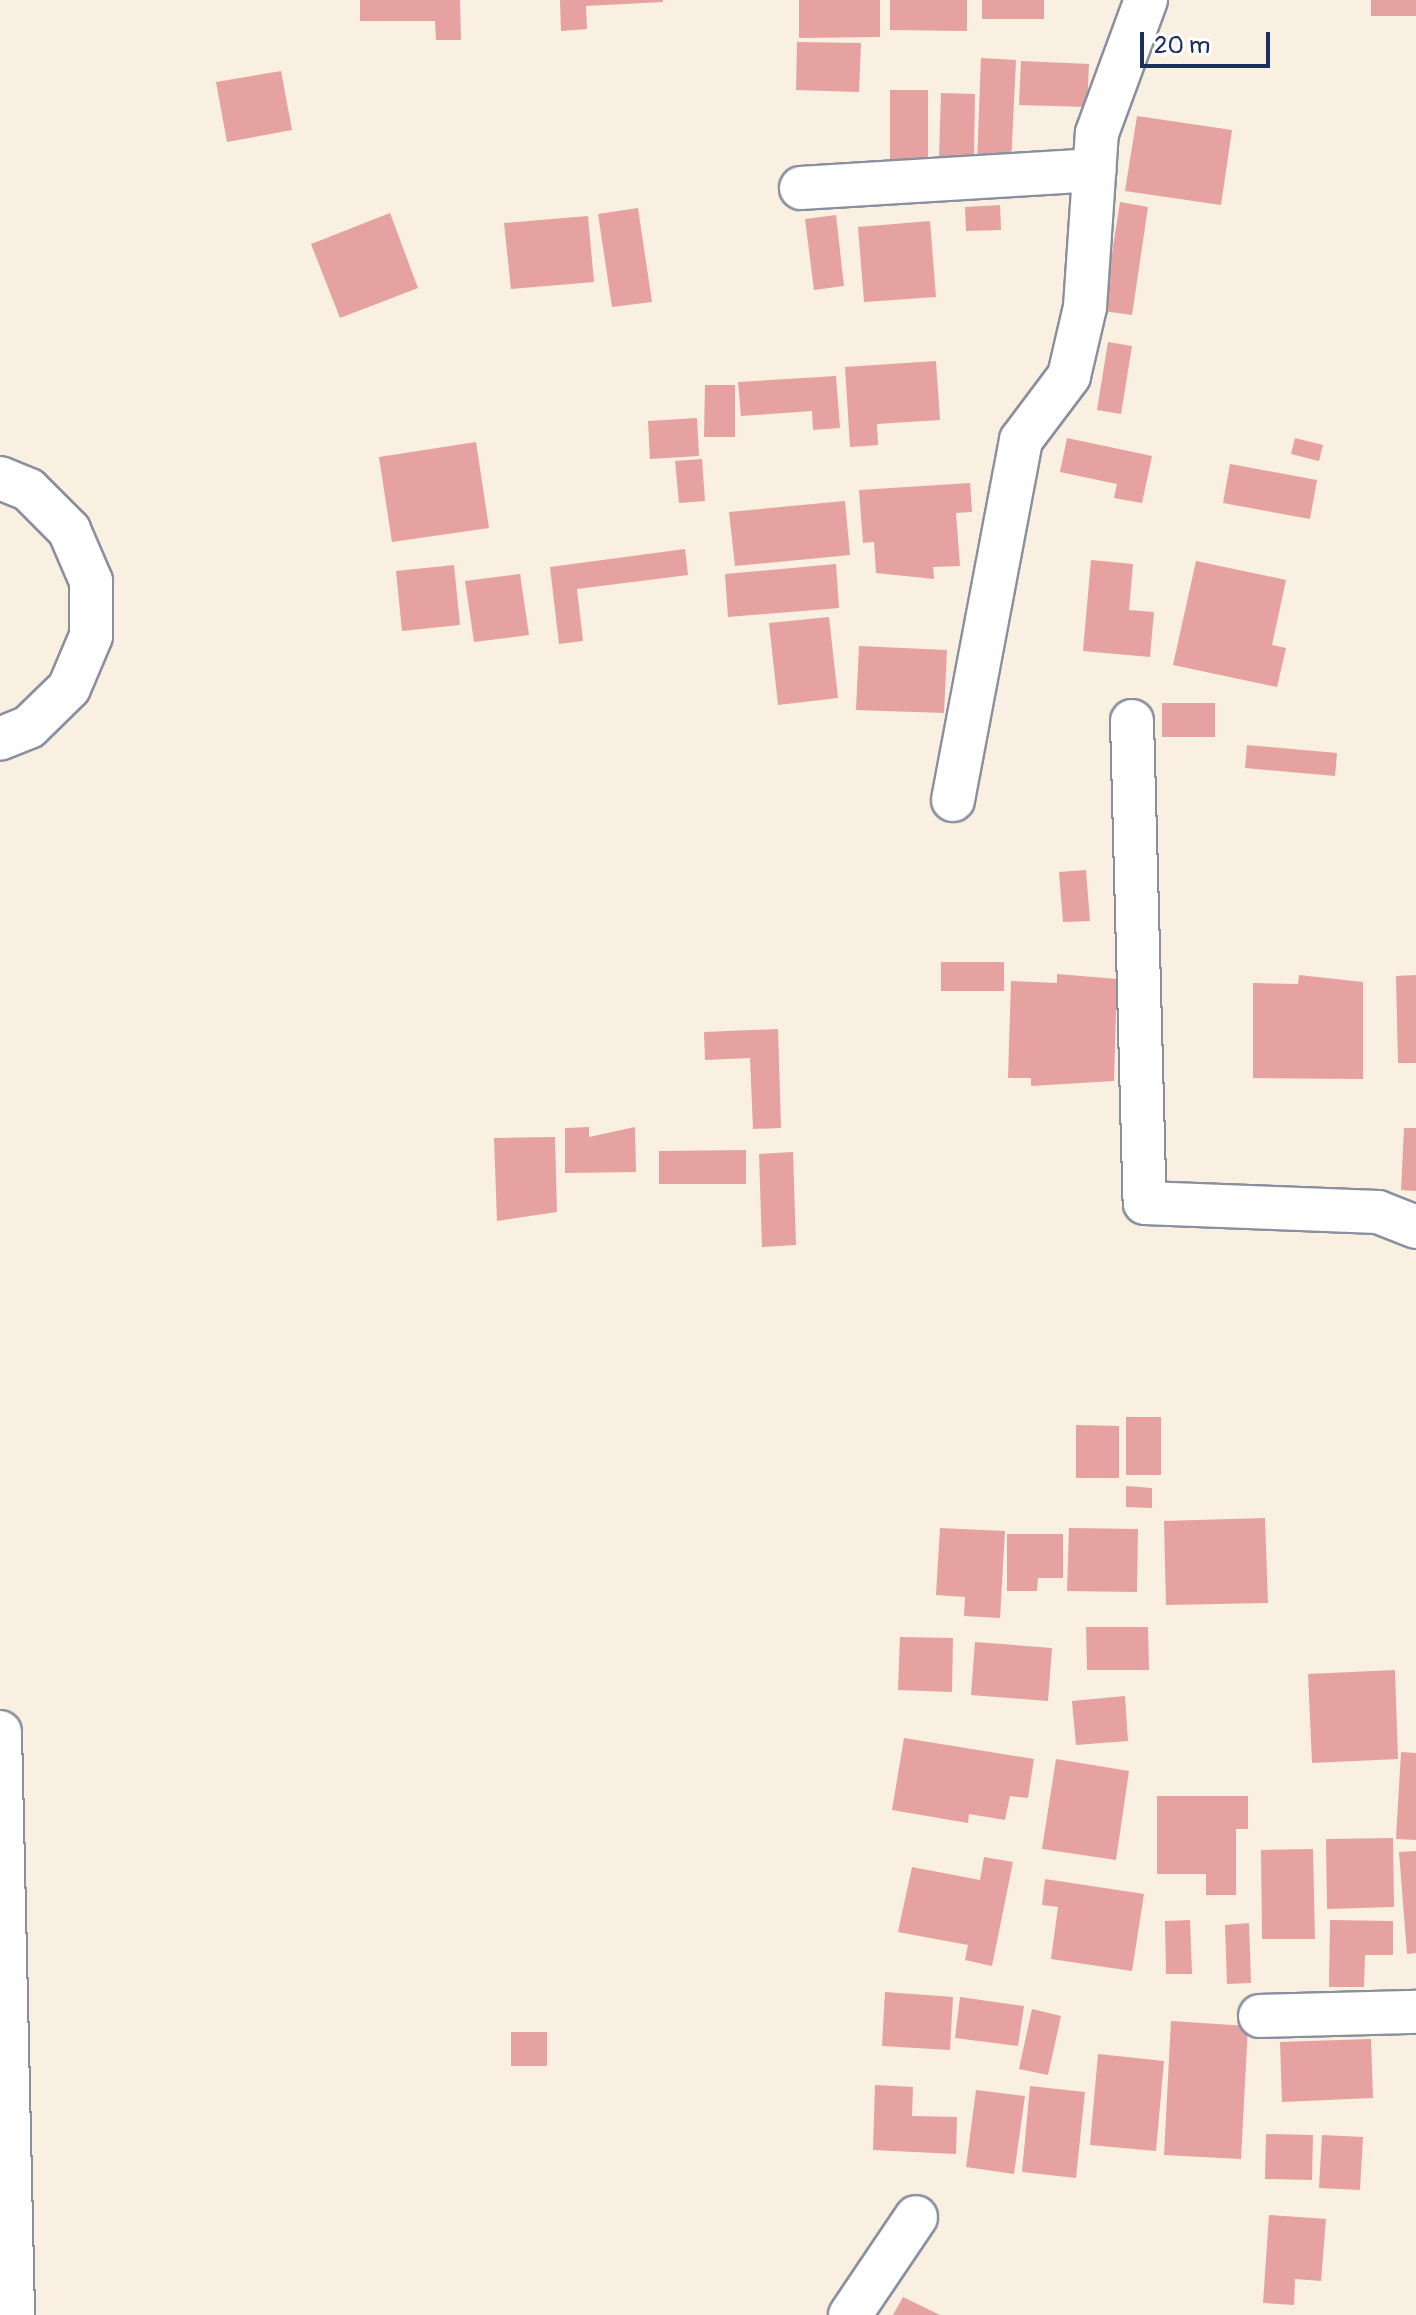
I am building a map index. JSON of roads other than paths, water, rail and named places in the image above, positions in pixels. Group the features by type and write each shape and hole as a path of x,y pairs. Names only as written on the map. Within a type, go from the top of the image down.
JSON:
{"street":[{"path":"953,800 1021,440 1069,376 1082,321 1094,170 1117,66 1146,0"},
{"path":"801,188 1094,170"},
{"path":"0,478 29,490 69,530 91,581 91,636 69,688 29,727 0,739"},
{"path":"1132,721 1145,1203 1378,1212 1416,1227"},
{"path":"0,1732 13,2315"},
{"path":"1260,2016 1416,2012"},
{"path":"850,2315 916,2217"}]}
